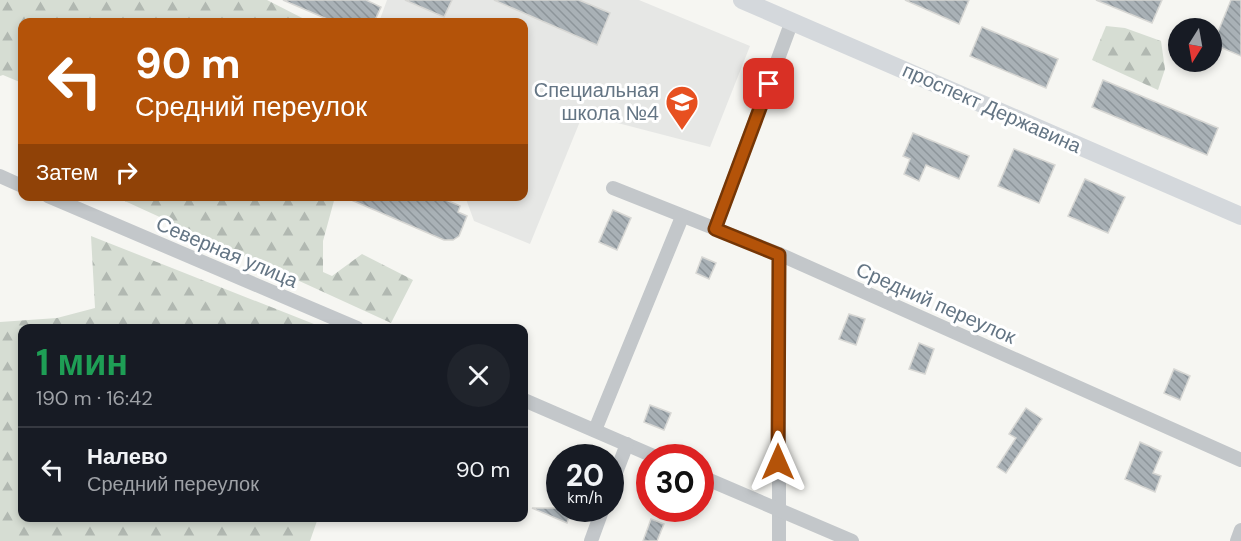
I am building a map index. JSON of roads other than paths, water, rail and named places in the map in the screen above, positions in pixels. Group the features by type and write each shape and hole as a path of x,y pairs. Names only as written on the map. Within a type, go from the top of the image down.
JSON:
{"main road":[{"name":"проспект Державина","path":"742,0 1241,216"}],"street":[{"path":"715,229 792,21"},
{"path":"0,176 18,184"},
{"name":"Средний переулок","path":"613,188 779,255 1241,460"},
{"name":"Северная улица","path":"60,201 348,324"},
{"path":"595,430 682,217"},
{"path":"779,255 779,541"},
{"path":"528,402 636,448"},
{"path":"624,452 627,444"},
{"path":"714,482 852,541"},
{"path":"591,541 598,522"},
{"path":"1237,541 1241,530"}],"place":[{"name":"Специальная школа №4","path":"682,131"}]}
